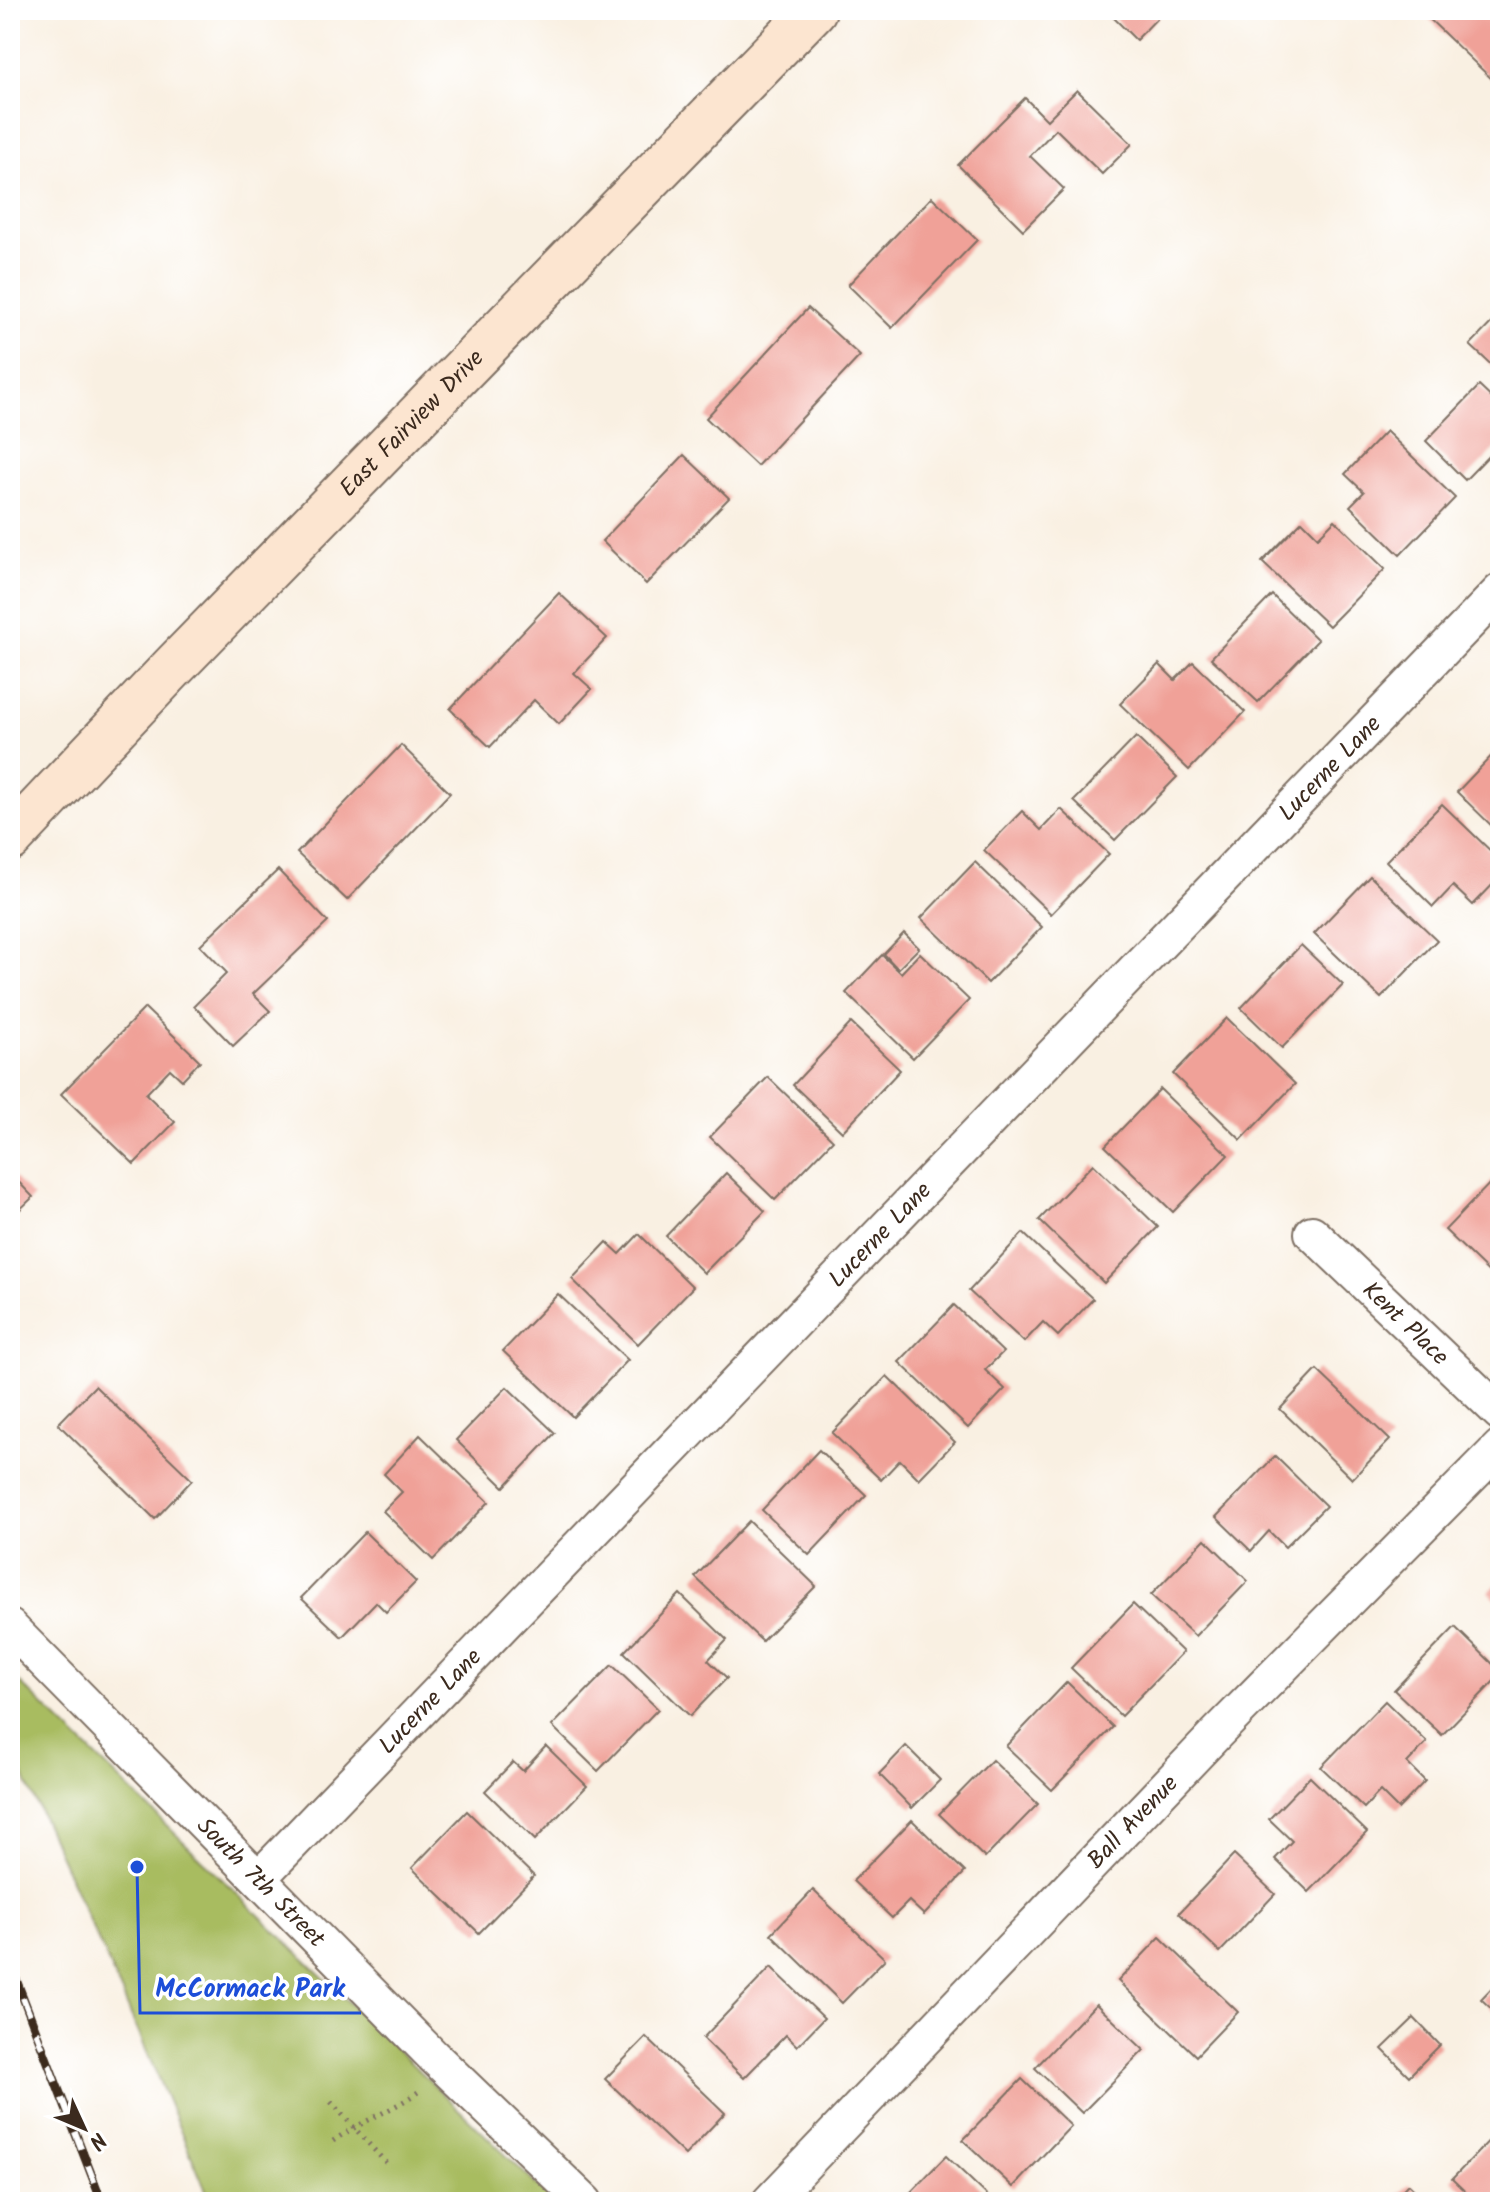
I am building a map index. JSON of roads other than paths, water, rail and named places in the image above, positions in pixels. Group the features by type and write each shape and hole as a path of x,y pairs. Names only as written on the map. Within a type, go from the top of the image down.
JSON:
{"street":[{"name":"East Fairview Drive","path":"10,839 184,655 814,10"},
{"name":"Lucerne Lane","path":"259,1878 1500,591"},
{"name":"Kent Place","path":"1312,1233 1500,1413"},
{"name":"Ball Avenue","path":"769,2202 1217,1733 1500,1447"},
{"name":"South 7th Street","path":"10,1627 433,2056 585,2202"}],"railway":[{"path":"10,1964 102,2202"}],"place":[{"name":"McCormack Park","path":"137,1867"}]}
